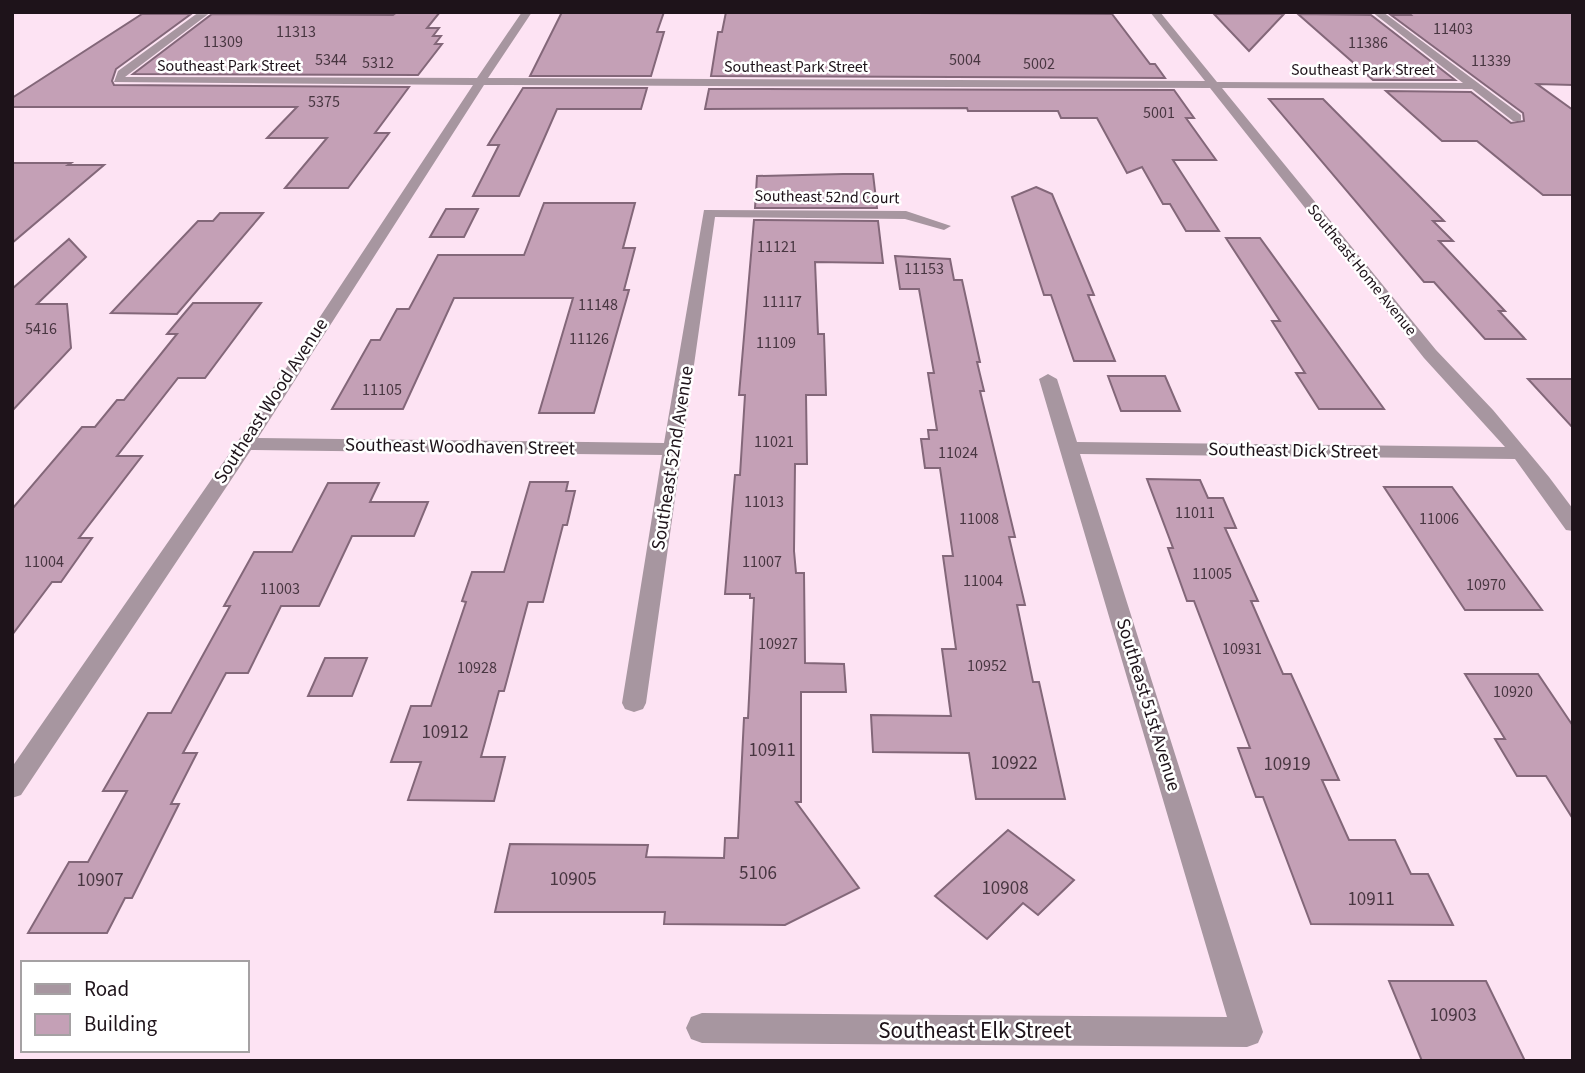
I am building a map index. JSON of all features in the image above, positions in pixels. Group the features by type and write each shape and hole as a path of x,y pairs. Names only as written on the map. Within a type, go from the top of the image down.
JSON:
{"street":[{"name":"Southeast Park Street","path":"206,12 122,73 118,80 1475,86"},
{"name":"Southeast Wood Avenue","path":"12,788 245,444 405,194 527,12"},
{"name":"Southeast Home Avenue","path":"1155,12 1430,354 1460,383 1573,525"},
{"path":"1377,12 1517,118"},
{"name":"Southeast 52nd Court","path":"709,213 906,215 944,226"},
{"name":"Southeast 52nd Avenue","path":"634,703 709,213"},
{"name":"Southeast 51st Avenue","path":"1048,379 1247,1032"},
{"name":"Southeast Woodhaven Street","path":"245,444 675,449"},
{"name":"Southeast Dick Street","path":"1070,448 1517,453"},
{"name":"Southeast Elk Street","path":"702,1028 1247,1032"}],"building":[{"path":"397,12 440,12 427,28 439,28 433,36 441,36 435,44 442,44 418,75 133,74 212,14 393,15"},
{"path":"562,12 664,12 657,32 664,32 651,76 530,76"},
{"path":"726,12 1112,14 1150,64 1155,64 1165,78 711,76 718,32 722,32"},
{"path":"1408,12 1573,12 1573,85 1537,84 1573,110 1573,195 1543,195 1477,141 1442,141 1386,91 1471,92 1511,123 1524,121 1523,113 1391,15 1411,15"},
{"path":"142,14 191,14 116,69 112,81 114,85 409,87 375,133 389,133 348,188 285,188 327,138 267,138 297,107 12,107 12,98"},
{"path":"1214,14 1284,14 1249,51"},
{"path":"1298,14 1371,15 1455,80 1373,80"},
{"path":"523,88 647,88 641,109 557,109 519,196 473,196 499,145 488,145"},
{"path":"709,89 1174,90 1194,118 1186,118 1216,160 1173,160 1219,231 1186,231 1170,204 1163,204 1142,167 1127,173 1097,118 1061,118 1058,111 968,111 967,108 705,109"},
{"path":"1269,99 1323,99 1444,221 1433,221 1453,241 1439,241 1505,311 1499,311 1525,339 1485,339 1434,282 1424,282"},
{"path":"12,163 71,163 68,165 104,165 12,243"},
{"path":"873,174 877,208 755,208 757,176"},
{"path":"1036,187 1052,194 1094,295 1088,295 1115,361 1074,361 1051,295 1044,295 1012,197"},
{"path":"544,203 635,203 623,248 635,248 624,290 629,290 594,413 539,413 573,298 454,298 403,409 332,409 371,340 380,340 397,309 409,309 438,255 524,255"},
{"path":"446,209 478,209 464,237 430,237"},
{"path":"220,213 263,213 177,314 111,313 198,221 213,221"},
{"path":"754,220 878,221 883,263 815,262 818,334 824,334 826,395 806,395 807,464 795,464 794,551 796,573 804,573 805,663 844,664 846,692 801,692 801,802 796,802 859,888 785,925 664,924 665,912 495,912 510,844 648,845 646,857 724,858 725,838 738,838 754,598 750,598 750,594 725,594 735,475 740,475 745,395 739,395"},
{"path":"1226,238 1260,238 1384,409 1319,409 1296,373 1305,373 1272,321 1280,321"},
{"path":"69,239 86,257 37,304 67,304 71,348 12,411 12,289"},
{"path":"895,256 950,259 954,280 962,280 980,362 977,362 984,391 980,391 1015,537 1009,537 1025,605 1017,605 1033,682 1039,682 1065,799 976,799 969,753 873,752 871,715 951,716 942,649 956,649 943,556 953,556 940,468 925,468 921,439 929,439 928,430 937,430 928,373 934,373 919,289 900,289"},
{"path":"193,303 261,303 205,378 178,378 117,456 142,456 79,538 92,538 61,582 52,582 12,635 12,509 82,427 95,427 117,400 124,400 177,334 167,334"},
{"path":"1108,376 1165,376 1180,411 1121,411"},
{"path":"1528,379 1573,379 1573,428"},
{"path":"1147,479 1200,480 1208,498 1223,498 1236,528 1225,528 1258,601 1251,601 1283,674 1291,674 1339,780 1322,780 1349,840 1395,840 1411,874 1428,874 1453,925 1311,924 1263,797 1256,797 1238,748 1250,748 1194,601 1187,601 1168,548 1173,548"},
{"path":"530,482 568,482 566,491 575,491 567,525 563,525 543,602 528,602 504,691 499,691 481,757 505,757 494,801 408,800 421,762 391,762 411,706 431,706 466,602 462,601 472,572 504,572"},
{"path":"328,483 379,483 370,502 428,502 414,536 352,536 319,606 281,606 248,673 226,673 183,753 197,753 171,804 179,804 132,898 125,898 107,933 28,933 69,862 88,862 127,791 103,791 148,713 171,713 230,606 224,606 254,552 292,552"},
{"path":"1384,487 1452,487 1542,610 1465,610"},
{"path":"325,658 367,658 352,696 308,696"},
{"path":"1465,674 1538,674 1573,726 1573,819 1546,776 1517,776 1495,739 1505,739"},
{"path":"1008,830 1074,880 1038,915 1023,903 987,939 935,896"},
{"path":"1389,981 1486,981 1525,1061 1422,1061"}]}
